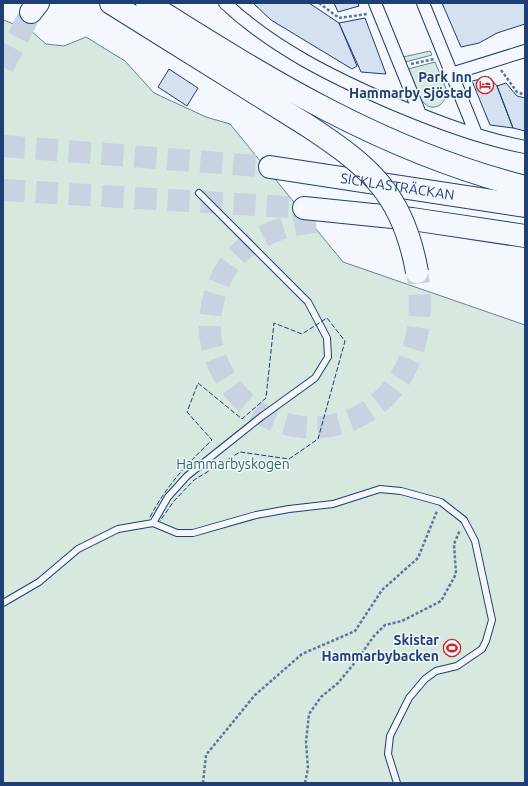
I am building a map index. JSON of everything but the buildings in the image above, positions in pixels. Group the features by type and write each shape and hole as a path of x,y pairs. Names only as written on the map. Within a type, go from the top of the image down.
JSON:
{"highway":[{"path":"111,3 305,124 351,156 369,171 384,188 402,217 412,243 417,272"},
{"path":"147,3 239,61 339,117 445,163 525,188"},
{"name":"SICKLASTRÄCKAN","path":"270,167 525,206"},
{"path":"310,215 412,218 522,235"}],"street":[{"path":"225,3 264,34 308,64 352,86 420,114 476,134 525,147"},
{"path":"376,3 420,114"},
{"path":"423,3 476,134"},
{"path":"451,74 525,51"}],"lane":[{"path":"152,523 168,497 187,476 314,378 328,357 326,338 308,302 199,193"},
{"path":"3,603 39,582 78,549 118,529 152,523 177,533 193,533 256,515 288,509 333,504 380,489 401,491 441,502 464,520 475,541 492,620 490,632 482,649 474,656 457,666 436,671 425,679 409,698 390,736 388,754 397,783"}],"path":[{"path":"319,3 339,18 368,14"},
{"path":"324,3 326,8"},
{"path":"402,66 444,56"},
{"path":"493,61 510,80 517,92 525,94"},
{"path":"203,783 206,755 255,695 302,654 355,631 382,590 418,558 441,502"},
{"path":"305,783 308,768 306,742 309,714 320,697 338,683 374,636 385,625 402,621 441,601 456,574 454,544 464,520"}],"green space":[{"name":"Hammarbyskogen","path":"3,20 30,30 46,44 64,46 86,37 125,61 154,93 206,117 230,124 343,262 525,325 525,783 3,783"},
{"path":"430,51 432,55 405,62 403,57"},
{"path":"435,62 447,91 443,102 438,106 432,107 426,105 418,95 408,69"}],"tunnel":[{"path":"3,67 31,12"},
{"path":"3,146 270,167"},
{"path":"3,190 304,208"},
{"path":"316,222 287,227 272,232 246,247 235,257 226,269 215,294 210,316 210,327 216,359 221,370 237,394 258,412 282,423 308,428 335,425 360,416 382,400 401,377 416,339 420,312 417,272"}],"fence":[{"path":"150,517 170,485 212,440 187,412 198,383 242,419 266,398 274,323 302,334 327,318 345,341 318,439 289,459 240,452 194,480 174,501 160,521"}],"place":[{"name":"Park Inn Hammarby Sjöstad","path":"485,85"},
{"name":"Skistar Hammarbybacken","path":"452,648"}]}
